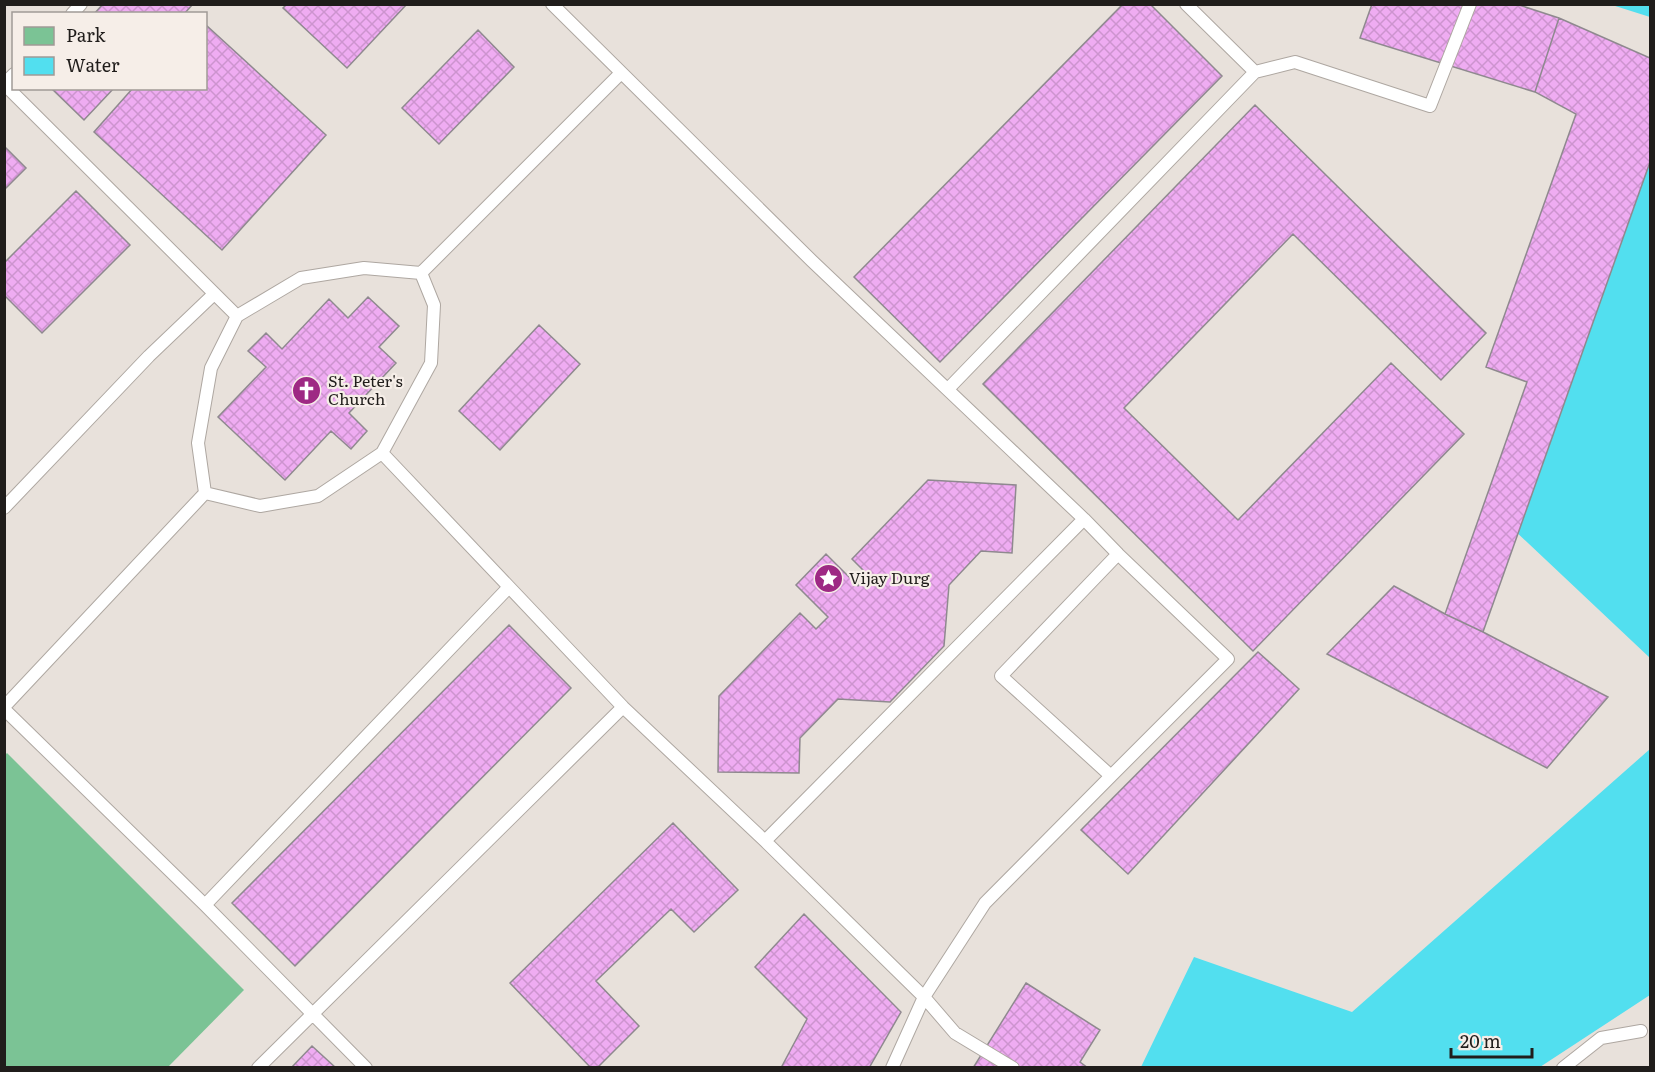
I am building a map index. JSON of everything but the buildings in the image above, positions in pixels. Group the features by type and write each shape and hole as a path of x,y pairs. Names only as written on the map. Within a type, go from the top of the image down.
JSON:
{"lane":[{"path":"552,4 812,261 1228,659 985,903 924,997 892,1068"},
{"path":"1186,4 1255,72"},
{"path":"948,389 1255,72 1295,62 1430,106 1470,4"},
{"path":"421,273 621,73"},
{"path":"12,76 4,84 237,316"},
{"path":"205,493 198,443 209,378 211,368 237,316 301,278 364,268 421,273"},
{"path":"205,493 260,506 318,496 382,453 431,363 434,305 421,273"},
{"path":"4,508 148,356 214,294"},
{"path":"382,453 623,707 765,841 924,997 955,1033 1013,1068"},
{"path":"205,493 4,708 205,905 366,1068"},
{"path":"765,841 1084,519"},
{"path":"1111,776 1001,676 1118,554"},
{"path":"205,905 509,587"},
{"path":"258,1068 623,707"},
{"path":"1563,1068 1601,1038 1641,1031"}],"green space":[{"path":"7,753 244,990 168,1067 5,1067 4,756"}],"water":[{"path":"1612,5 1650,5 1650,17"},
{"path":"1650,149 1650,658 1513,529"},
{"path":"1650,749 1650,995 1540,1067 1141,1067 1194,957 1352,1012"}],"place":[{"name":"St. Peter's Church","path":"307,390"},
{"name":"Vijay Durg","path":"828,578"}]}
